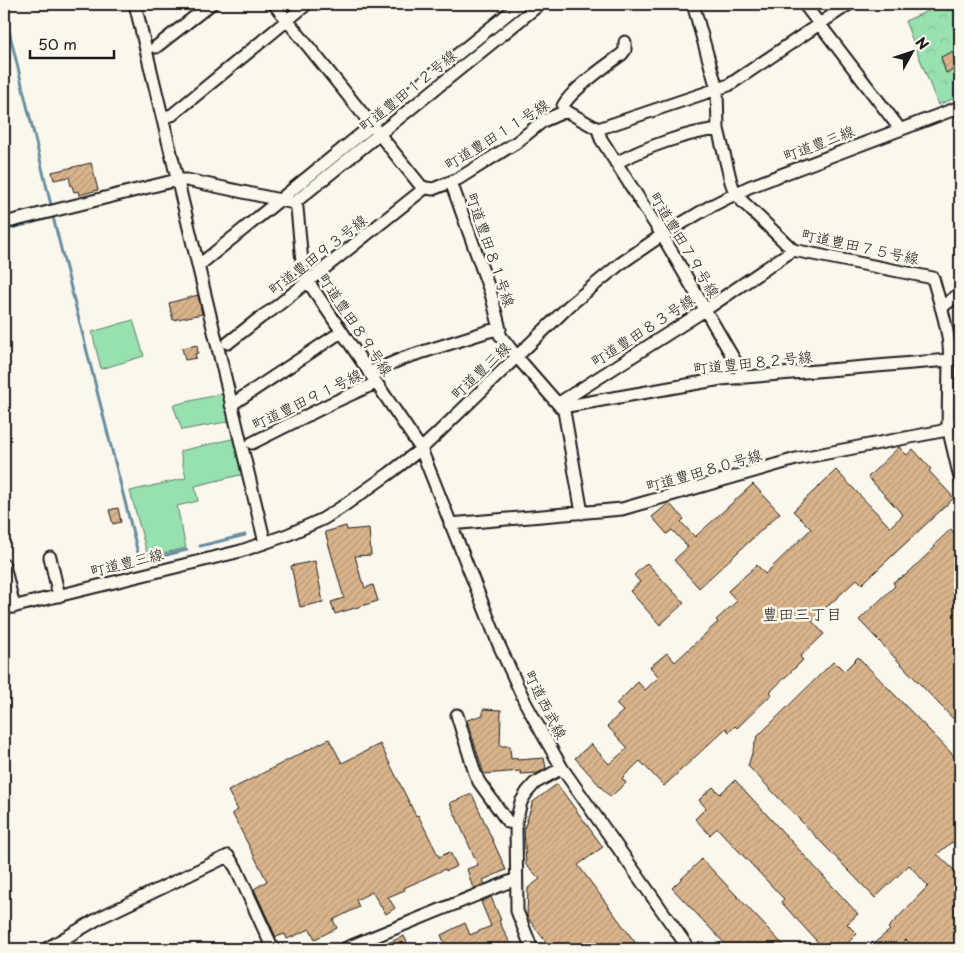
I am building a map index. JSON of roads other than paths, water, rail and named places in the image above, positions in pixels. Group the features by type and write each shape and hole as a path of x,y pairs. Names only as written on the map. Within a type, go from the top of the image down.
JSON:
{"street":[{"path":"135,4 233,403 265,543"},
{"path":"156,47 211,4"},
{"path":"274,4 420,186 426,188"},
{"path":"164,117 172,115 306,4"},
{"path":"374,128 520,4"},
{"name":"町道豊田１２号線","path":"200,268 288,202 374,128 540,4"},
{"name":"町道豊田７５号線","path":"693,4 717,89 718,130 731,182 743,202 793,250 933,278 942,308 950,351 948,427 960,478"},
{"path":"804,4 900,129"},
{"path":"598,129 729,85 849,4"},
{"path":"566,111 563,106 566,101 587,80 622,54 625,50 625,42"},
{"name":"町道豊三線","path":"9,608 233,553 265,543 316,522 336,511 421,449 564,310 596,282 662,235 711,206 766,180 960,106"},
{"name":"町道豊田１１号線","path":"426,188 433,189 452,182 503,152 543,121 566,111 598,129"},
{"name":"町道豊田７９号線","path":"598,129 601,139 662,235 742,373 742,378"},
{"path":"616,164 634,154 665,142 718,130"},
{"path":"4,223 179,180 187,180 288,202"},
{"name":"町道豊田８１号線","path":"452,182 491,294 500,335 564,411 582,513"},
{"name":"町道豊田９３号線","path":"228,343 426,188"},
{"name":"町道豊田８９号線","path":"288,202 297,208 303,273 421,449"},
{"name":"町道豊田８３号線","path":"560,405 793,250"},
{"path":"942,308 960,293"},
{"name":"町道豊田９１号線","path":"252,443 332,403 404,358 500,329"},
{"path":"233,403 341,332"},
{"name":"町道豊田８２号線","path":"560,405 721,379 949,360"},
{"path":"948,414 960,412"},
{"name":"町道豊田８０号線","path":"450,524 631,507 796,459 942,431 960,421"},
{"name":"町道西武線","path":"421,449 499,645 525,702 562,768 689,949"},
{"path":"50,557 59,596"},
{"path":"4,565 9,608"},
{"path":"457,715 479,782 508,822 516,823"},
{"path":"532,949 516,911 516,823 521,802 527,792 535,783 562,768"},
{"path":"46,949 101,917 228,856 236,868 273,949"},
{"path":"344,949 516,879"}],"waterway":[{"path":"4,10 51,205"},
{"path":"4,230 53,217 140,561 143,561"},
{"path":"200,546 245,535"},
{"path":"149,559 187,550"}],"district":[{"name":"豊田三丁目","path":"802,614"}]}
